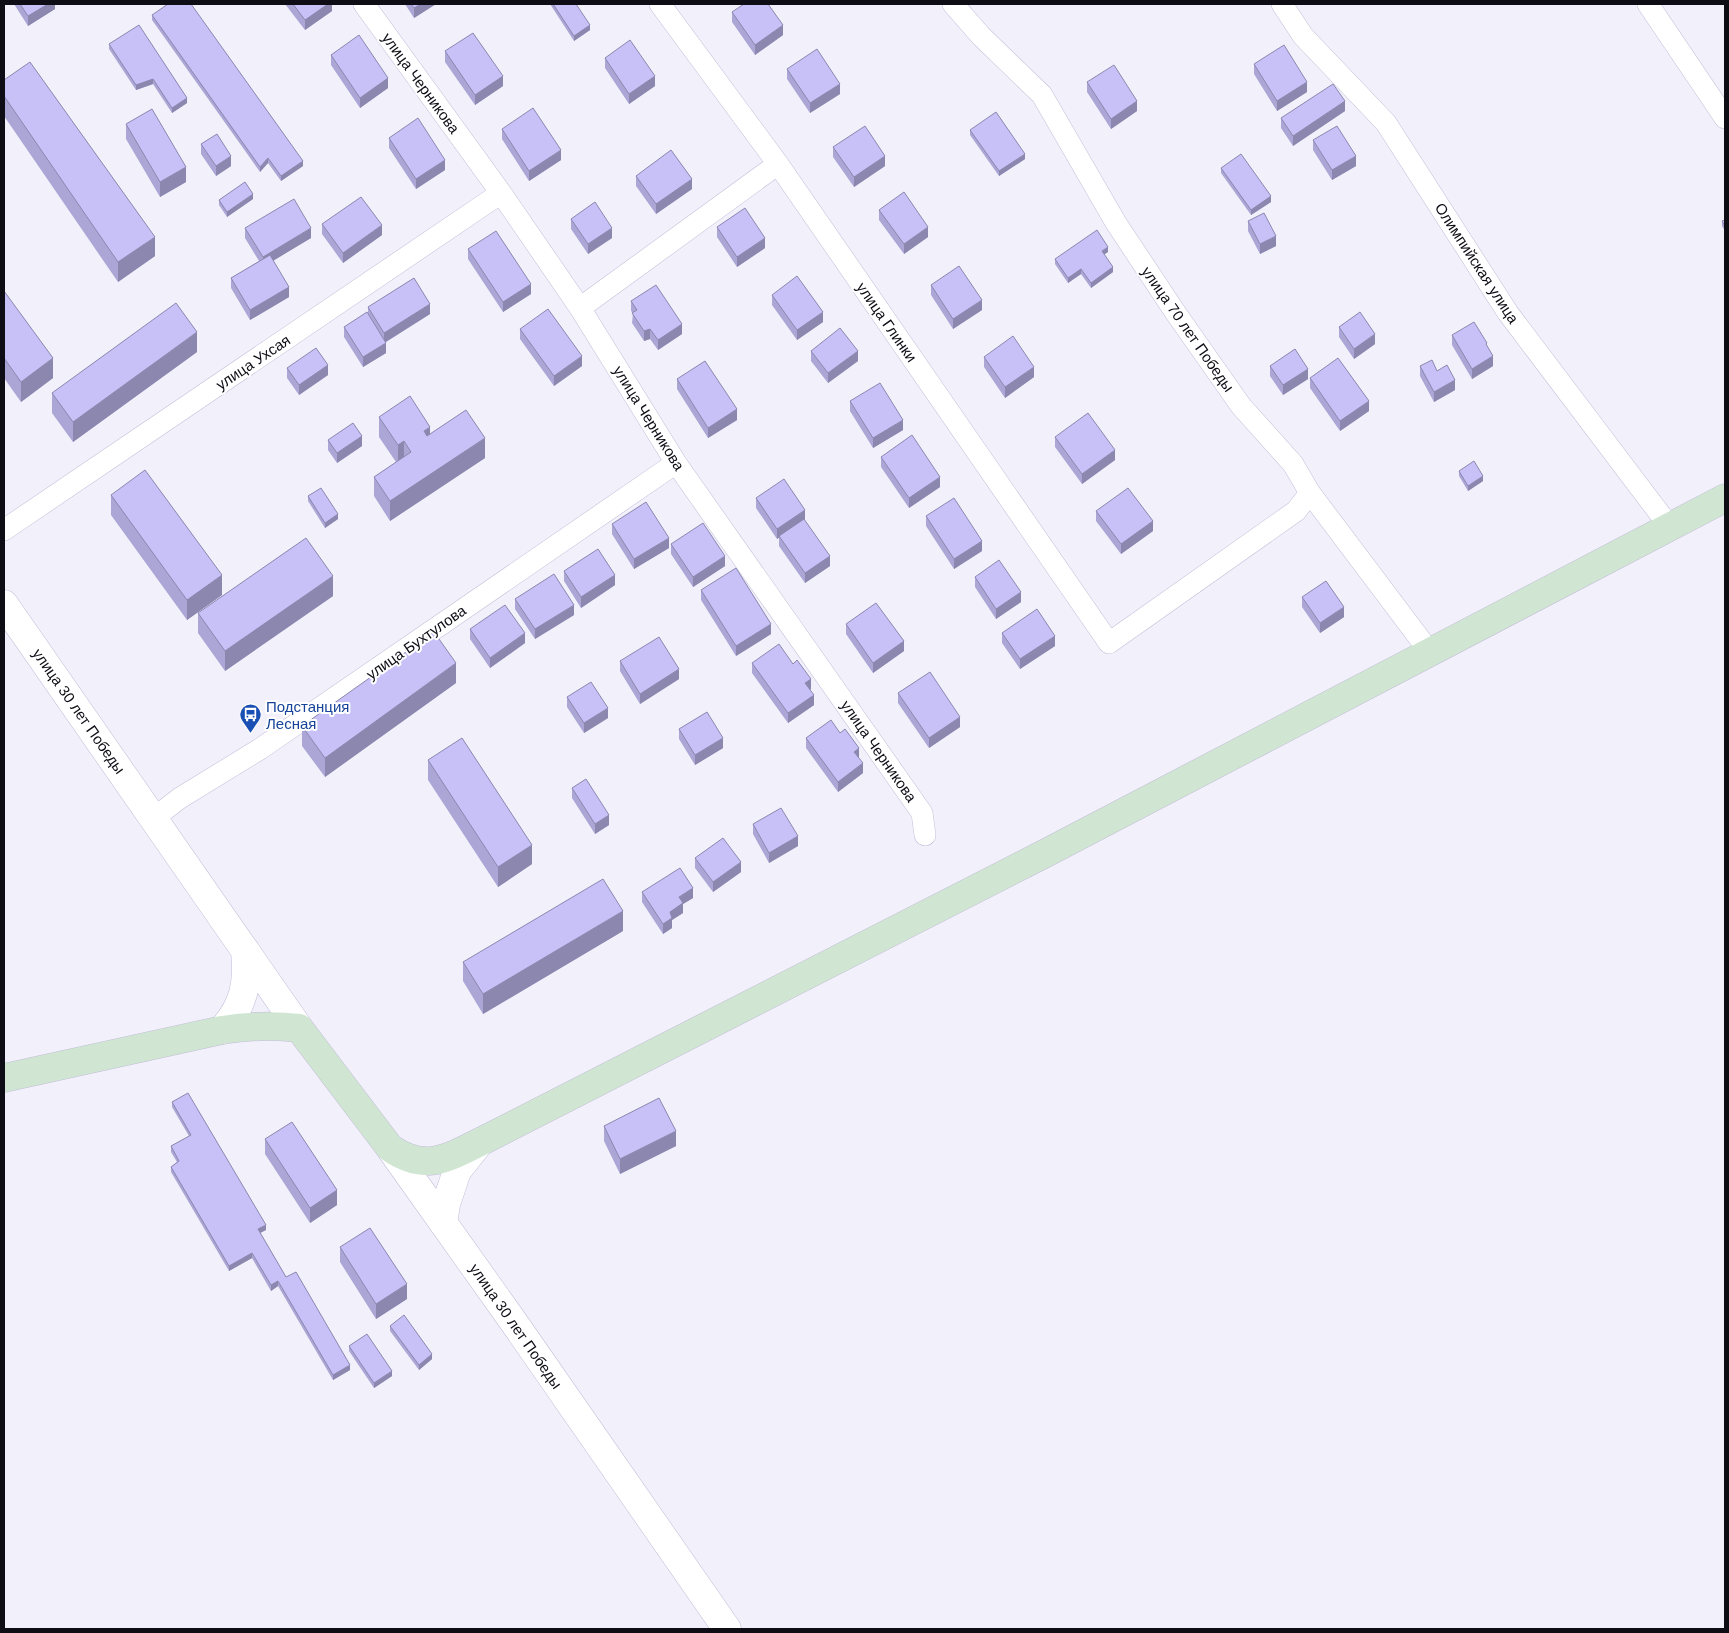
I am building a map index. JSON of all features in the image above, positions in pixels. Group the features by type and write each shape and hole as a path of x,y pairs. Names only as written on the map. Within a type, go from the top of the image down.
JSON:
{"main road":[{"path":"390,1148 407,1158 438,1162 480,1142 1044,854 1429,651 1725,498"},
{"path":"4,1078 222,1030 272,1025 299,1028"},
{"name":"улица 30 лет Победы","path":"299,1028 390,1148"}],"street":[{"name":"улица Черникова","path":"364,4 501,193 580,308 676,463 922,812 925,835"},
{"name":"улица Глинки","path":"660,4 778,164 1109,643 1296,511 1310,492"},
{"name":"улица 70 лет Победы","path":"953,4 980,36 1042,94 1116,223 1170,304 1241,406 1293,464 1310,492 1429,651"},
{"name":"Олимпийская улица","path":"1282,4 1303,36 1386,123 1508,313 1669,526"},
{"path":"1648,4 1725,118"},
{"path":"580,308 778,164"},
{"name":"улица Ухсая","path":"4,530 501,193"},
{"name":"улица Бухтулова","path":"154,818 180,798 260,750 676,463"},
{"name":"улица 30 лет Победы","path":"4,604 299,1028"},
{"path":"222,1030 231,1020 243,995 247,970 245,950"},
{"path":"443,1223 446,1204 456,1171 480,1142"},
{"name":"улица 30 лет Победы","path":"390,1148 515,1324 726,1629"}],"building":[{"path":"20,4 48,4 28,16"},
{"path":"168,4 191,4 303,161 281,176 268,158 260,167 152,15"},
{"path":"293,4 328,4 305,20"},
{"path":"411,4 421,4 414,8"},
{"path":"553,4 576,4 590,25 574,36"},
{"path":"744,4 768,4 783,25 755,45 732,12"},
{"path":"139,25 187,98 172,108 153,79 136,85 109,44"},
{"path":"473,33 503,76 475,95 445,51"},
{"path":"359,35 388,78 360,98 331,55"},
{"path":"630,40 655,76 629,94 605,58"},
{"path":"1284,45 1307,82 1277,101 1254,64"},
{"path":"817,49 840,84 810,103 787,69"},
{"path":"30,62 155,237 118,262 4,96 4,80"},
{"path":"1114,65 1137,101 1111,119 1087,82"},
{"path":"1333,84 1345,101 1293,136 1281,118"},
{"path":"533,108 561,150 529,171 502,129"},
{"path":"152,109 186,167 160,182 126,124"},
{"path":"996,112 1025,154 999,171 970,130"},
{"path":"418,118 445,160 416,179 389,138"},
{"path":"865,126 885,156 854,177 833,147"},
{"path":"1337,126 1356,156 1332,170 1313,140"},
{"path":"217,134 231,156 216,166 201,144"},
{"path":"671,150 692,179 656,204 636,176"},
{"path":"1241,154 1271,196 1251,210 1221,168"},
{"path":"245,182 253,194 227,212 219,200"},
{"path":"904,192 928,227 904,244 879,210"},
{"path":"361,197 382,225 343,253 322,224"},
{"path":"294,199 311,228 263,257 245,228"},
{"path":"595,202 612,228 588,244 571,219"},
{"path":"745,208 765,238 737,257 717,227"},
{"path":"1264,213 1276,236 1260,244 1248,221"},
{"path":"1097,230 1108,247 1102,251 1113,267 1091,283 1081,269 1068,278 1055,259"},
{"path":"496,231 531,284 503,302 468,249"},
{"path":"270,255 289,287 250,310 231,278"},
{"path":"959,266 982,300 953,319 931,285"},
{"path":"797,276 823,312 797,330 772,295"},
{"path":"414,278 430,304 384,333 368,307"},
{"path":"656,285 682,324 658,340 650,329 644,331 632,313 637,310 631,301"},
{"path":"4,291 53,358 21,382 4,358"},
{"path":"176,303 197,332 73,422 52,393"},
{"path":"548,309 582,356 554,376 520,329"},
{"path":"367,312 386,343 363,357 344,327"},
{"path":"1360,312 1375,334 1354,349 1339,327"},
{"path":"1474,322 1493,356 1472,369 1452,335"},
{"path":"840,328 858,351 828,373 811,351"},
{"path":"1013,336 1034,367 1005,387 984,357"},
{"path":"316,348 328,365 299,385 287,368"},
{"path":"1295,349 1308,369 1283,385 1270,366"},
{"path":"1338,358 1369,401 1340,421 1310,378"},
{"path":"1432,360 1437,371 1447,365 1455,380 1434,392 1420,366"},
{"path":"705,361 737,409 708,428 677,379"},
{"path":"880,383 903,420 873,438 850,401"},
{"path":"410,396 430,427 424,431 427,436 466,410 485,438 390,501 374,477 411,452 404,441 398,445 379,417"},
{"path":"1088,413 1115,450 1082,474 1055,437"},
{"path":"353,423 362,436 337,453 328,440"},
{"path":"912,435 940,477 909,498 881,457"},
{"path":"1474,461 1483,476 1468,486 1459,471"},
{"path":"145,470 222,575 187,600 111,495"},
{"path":"784,479 805,510 777,529 756,498"},
{"path":"321,488 338,514 325,523 308,496"},
{"path":"1128,488 1153,521 1121,544 1096,511"},
{"path":"954,498 982,541 954,559 926,516"},
{"path":"646,502 669,538 634,559 612,524"},
{"path":"804,519 830,556 805,573 779,536"},
{"path":"703,523 725,556 693,577 671,544"},
{"path":"306,538 333,576 225,651 198,613"},
{"path":"598,549 615,575 581,597 564,571"},
{"path":"999,560 1021,592 996,609 975,577"},
{"path":"736,568 771,624 736,646 701,590"},
{"path":"554,574 574,605 535,629 515,599"},
{"path":"1326,581 1344,607 1320,623 1302,597"},
{"path":"876,603 904,641 873,663 846,624"},
{"path":"505,605 525,633 490,658 470,629"},
{"path":"1037,609 1055,636 1020,659 1002,633"},
{"path":"434,632 456,663 325,758 302,726"},
{"path":"659,637 679,669 640,694 620,661"},
{"path":"779,644 793,664 797,660 811,679 805,683 814,695 788,713 752,663"},
{"path":"930,672 960,717 929,738 898,693"},
{"path":"591,682 608,708 584,723 567,697"},
{"path":"707,712 723,738 695,755 679,729"},
{"path":"831,720 840,733 845,729 859,748 854,752 863,763 838,782 806,738"},
{"path":"462,738 532,845 498,867 428,760"},
{"path":"586,779 609,815 595,824 572,788"},
{"path":"781,808 798,836 769,853 753,824"},
{"path":"723,838 741,862 713,882 695,858"},
{"path":"680,868 693,888 679,897 683,903 670,912 672,918 663,924 642,892"},
{"path":"603,879 623,911 483,994 463,962"},
{"path":"188,1093 266,1225 258,1229 286,1277 296,1272 350,1365 333,1375 278,1281 271,1285 252,1253 229,1266 171,1167 179,1161 171,1146 191,1135 172,1102"},
{"path":"659,1098 676,1131 620,1159 604,1126"},
{"path":"292,1122 337,1190 310,1208 265,1139"},
{"path":"370,1228 407,1284 376,1304 340,1247"},
{"path":"404,1315 432,1354 419,1365 390,1326"},
{"path":"367,1334 392,1371 374,1383 349,1346"}],"place":[{"name":"Подстанция Лесная","path":"250,734"}]}
